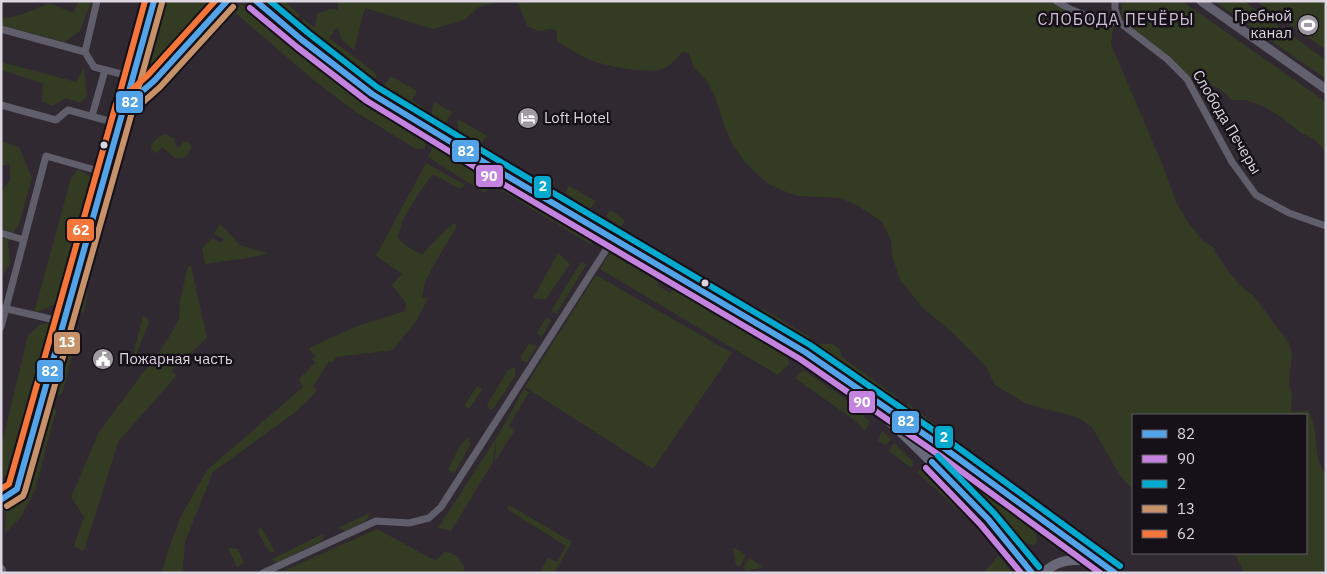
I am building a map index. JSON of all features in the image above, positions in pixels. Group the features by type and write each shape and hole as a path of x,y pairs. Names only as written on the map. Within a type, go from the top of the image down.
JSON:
{"main road":[{"path":"256,1 302,40 372,94 454,145 752,319 805,352 847,380 1115,573"},
{"path":"847,380 952,481 993,524 1032,573"},
{"path":"1044,573 1051,566 1068,559 1098,560"}],"street":[{"path":"84,52 97,1"},
{"path":"2,501 17,489 154,1"},
{"path":"124,107 148,86 227,1"},
{"name":"Слобода Печеры","path":"1056,1 1089,17 1108,22 1119,22 1168,59 1186,79 1232,162 1256,195 1289,213 1326,226"},
{"path":"1116,1 1115,9 1119,22"},
{"path":"1201,1 1326,89"},
{"path":"1,29 84,52 94,67 133,77 138,82 148,86"},
{"path":"92,116 105,70"},
{"path":"1,106 56,120 68,110 120,124"},
{"path":"1,327 4,308 46,156 106,173"},
{"path":"1,233 24,240"},
{"path":"263,573 376,521 409,523 429,518 441,507 613,239"},
{"path":"4,308 64,322"}],"green space":[{"path":"79,1 91,1 80,31 65,42 1,25 1,19 21,15 49,3 73,13"},
{"path":"159,1 218,1 150,76 144,79 139,78 138,75"},
{"path":"273,1 285,1 299,15 298,19 293,19"},
{"path":"338,1 501,1 479,7 464,20 433,29 365,8 354,50 342,40 337,27 329,38 374,72 377,76 373,82 323,46 302,26 303,19 315,28 317,14 330,9 338,10"},
{"path":"515,1 1048,1 1086,20 1113,26 1111,44 1163,166 1176,202 1189,224 1204,242 1215,248 1214,251 1232,275 1241,286 1253,295 1289,343 1292,354 1289,384 1292,393 1291,412 1308,410 1314,426 1318,457 1326,474 1326,573 1245,573 1235,554 1307,554 1307,414 1132,414 1132,489 1119,474 1092,427 1077,417 1027,404 995,385 986,367 952,332 923,308 900,280 892,255 891,240 881,221 858,206 840,198 798,196 770,185 757,174 744,161 732,143 716,99 707,81 694,68 689,53 682,52 665,68 648,71 626,69 595,62 557,41 557,31 551,29 538,31 527,26 519,5"},
{"path":"1121,1 1182,1 1326,102 1326,154 1315,140 1300,132 1263,106 1245,100 1232,100 1220,89 1190,78 1125,24 1122,16"},
{"path":"1214,1 1244,1 1326,60 1326,79"},
{"name":"Гребной канал","path":"1256,1 1326,1 1326,50"},
{"path":"241,4 332,77 423,137 425,149 416,149 356,112 316,82 234,12"},
{"path":"1,62 76,82 84,68 87,97 80,103 66,98 52,106 42,101 43,83 1,70"},
{"path":"391,76 417,91 412,100 425,109 425,115 382,88"},
{"path":"434,102 452,112 444,127 430,119"},
{"path":"457,120 487,136 478,147 460,138"},
{"path":"166,134 174,139 178,148 184,142 189,142 191,147 188,155 182,158 175,158 162,147 158,153 152,151 151,146 154,142"},
{"path":"1,141 19,147 32,178 19,223 8,243 10,264 1,277 1,192 10,180 10,164 1,166"},
{"path":"438,145 467,162 481,173 489,185 485,193 428,157 433,147"},
{"path":"113,160 118,165 89,273 84,312 75,312 73,307"},
{"path":"426,163 465,185 460,189 433,174 412,204 400,229 398,238 406,246 422,255 454,223 457,226 425,282 422,297 428,298 417,320 393,350 336,357 332,363 329,361 313,387 317,389 312,396 294,413 213,472 185,542 183,569 186,573 162,573 180,518 207,470 303,387 299,379 315,363 312,359 316,357 309,348 355,327 405,311 406,303 392,285 402,274 376,256"},
{"path":"78,169 91,177 57,304 34,313 71,178"},
{"path":"569,186 596,201 590,209 565,193"},
{"path":"503,188 585,235 592,245 501,190"},
{"path":"610,210 625,220 621,227 606,217"},
{"path":"220,224 240,245 267,253 245,259 205,264 202,248 212,238 221,243 224,239 214,234"},
{"path":"558,253 570,264 546,299 533,298"},
{"path":"610,253 658,282 657,285 670,293 673,289 782,351 788,356 789,364 778,375 600,269"},
{"path":"581,262 586,265 556,314 551,311"},
{"path":"191,266 207,338 172,370 176,376 118,442 84,551 75,547 75,542 84,517 71,497 99,432 166,342 179,319 180,300 188,267"},
{"path":"596,275 732,353 653,469 525,387"},
{"path":"763,309 810,337 808,341 758,310"},
{"path":"143,316 148,319 149,323 131,363"},
{"path":"546,318 551,320 542,337 537,333"},
{"path":"50,323 6,476 1,478 1,447 28,335 41,324"},
{"path":"67,329 75,329 78,335 62,394 51,394 50,389"},
{"path":"529,343 537,346 527,362 523,361 521,357"},
{"path":"832,344 839,348 842,357 898,398 893,399 817,345"},
{"path":"515,367 515,376 493,409 490,410 487,405 508,370"},
{"path":"803,370 844,398 870,422 865,431 853,419 795,378"},
{"path":"477,386 482,389 469,409 464,406"},
{"path":"524,389 529,392 509,426 515,430 495,461 496,439 493,462 451,531 438,528 497,437"},
{"path":"908,404 947,433 947,435 945,436 905,407"},
{"path":"54,407 56,411 35,490 21,517 5,533 6,507 18,496 46,410"},
{"path":"882,431 891,439 886,445 878,441"},
{"path":"468,437 470,445 454,474 448,470 459,447"},
{"path":"955,442 1028,494 1027,497 951,444"},
{"path":"894,443 914,463 911,468 889,451"},
{"path":"929,447 1026,520 1036,533 1037,542 1034,545 1026,543"},
{"path":"921,466 978,524 976,526 918,473"},
{"path":"509,505 572,542 554,573 539,573 548,558 557,562 566,546 507,509"},
{"path":"370,513 367,520 345,531 338,528"},
{"path":"260,526 275,551 270,553 258,533"},
{"path":"377,529 436,561 445,551 457,556 465,568 462,573 279,573"},
{"path":"323,534 323,539 320,542 278,562 274,562 272,559"},
{"path":"733,547 746,555 740,566 736,565"},
{"path":"228,548 238,549 244,563 237,567"},
{"path":"997,556 1000,557 1012,573 983,573"},
{"path":"750,558 763,567 746,571 743,567"}],"transit line":[{"name":"62","path":"116,107 145,1"},
{"name":"82","path":"124,109 154,1"},
{"name":"62","path":"1,489 9,484 116,104 148,75 215,1"},
{"name":"82","path":"2,499 17,489 124,107 154,81 227,1"},
{"name":"82","path":"256,1 302,40 372,94 805,352 944,448 1115,573"},
{"name":"2","path":"270,1 377,87 810,345 949,441 1120,566"},
{"name":"13","path":"132,111 162,3"},
{"name":"13","path":"7,506 23,496 25,491 132,112 160,87 233,7"},
{"name":"90","path":"250,8 367,101 493,178 800,359 939,455 1100,573"},
{"name":"2","path":"938,456 994,513 1039,567"},
{"name":"82","path":"932,462 988,519 1032,573"},
{"name":"90","path":"926,468 981,525 1021,573"}],"place":[{"name":"Гребной канал","path":"1308,25"},
{"name":"Loft Hotel","path":"528,118"},
{"name":"Пожарная часть","path":"103,359"}],"district":[{"name":"СЛОБОДА ПЕЧЁРЫ","path":"1116,19"}]}
